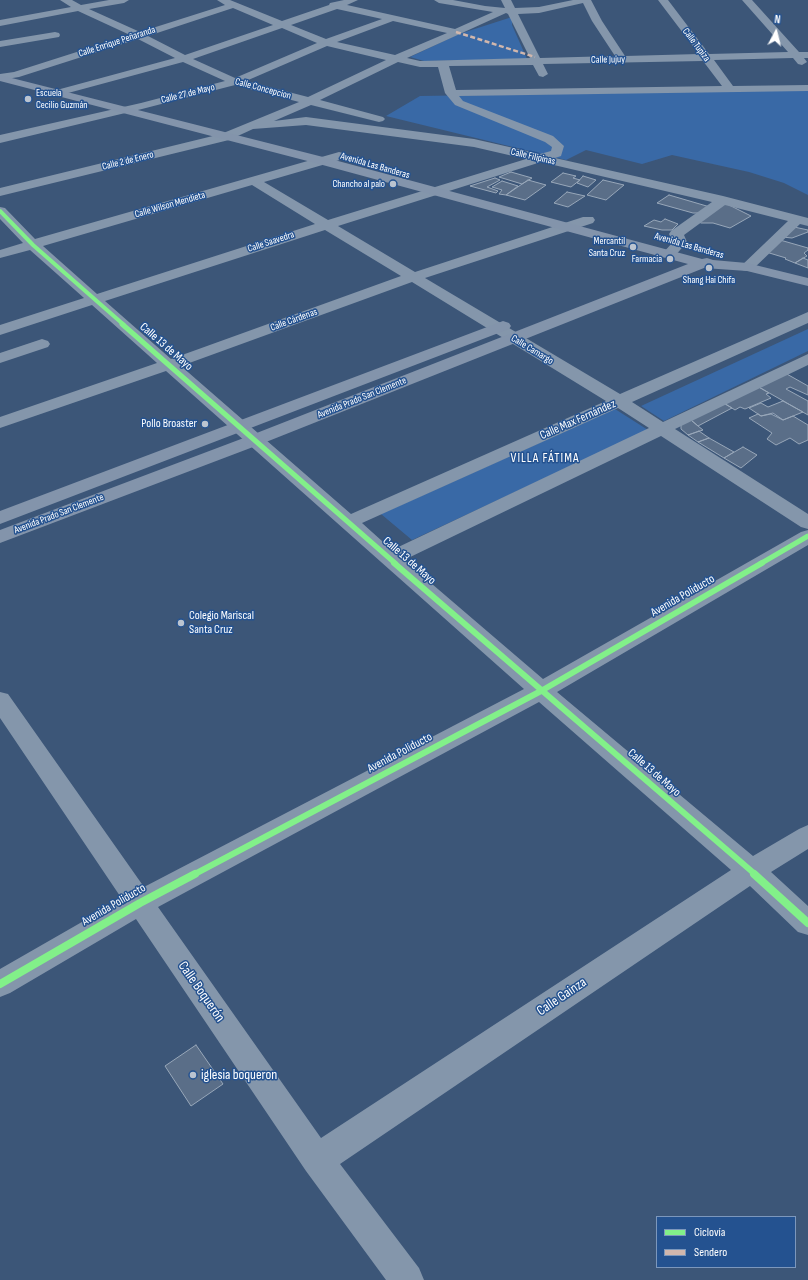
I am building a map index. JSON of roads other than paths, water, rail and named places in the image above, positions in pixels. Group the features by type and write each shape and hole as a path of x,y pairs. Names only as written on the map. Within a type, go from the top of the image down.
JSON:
{"main road":[{"name":"Avenida Las Banderas","path":"0,71 74,88 339,156 449,187 603,223"},
{"name":"Avenida Las Banderas","path":"0,78 322,161 670,254 705,253 747,267"},
{"name":"Avenida Las Banderas","path":"664,238 680,242 705,253 747,267 808,282"},
{"name":"Avenida Prado San Clemente","path":"0,537 498,328 705,253"},
{"name":"Avenida Prado San Clemente","path":"0,518 248,433 513,338 705,253"}],"street":[{"name":"Calle Concepcion","path":"65,0 81,9 139,35 184,59 235,82 474,143"},
{"path":"0,23 124,0"},
{"name":"Calle Jujuy","path":"222,0 326,43 420,64 808,55"},
{"path":"317,0 390,19 456,32"},
{"path":"57,93 184,59 353,0"},
{"path":"440,0 508,11 539,10 586,0 597,21 622,60"},
{"path":"506,0 508,11 538,61 551,91"},
{"name":"Calle Tupiza","path":"662,0 730,89"},
{"path":"747,0 808,69"},
{"name":"Calle Enrique Peñaranda","path":"0,78 16,75 232,4"},
{"path":"254,126 277,114 310,101 396,59 508,11"},
{"name":"Calle 27 de Mayo","path":"0,139 142,106 235,82 326,43 390,19"},
{"path":"0,44 55,35"},
{"path":"443,64 451,93 459,103 468,108 549,139 558,146 557,153 543,159"},
{"path":"451,93 808,88"},
{"name":"Calle Filipinas","path":"254,126 306,121 474,143 723,200 803,221"},
{"name":"Calle 2 de Enero","path":"0,192 226,137 254,126"},
{"name":"Calle Wilson Mendieta","path":"0,254 339,156"},
{"name":"Calle Saavedra","path":"0,330 431,191 543,159"},
{"name":"Calle Camargo","path":"254,181 324,225 413,277 619,402 808,522"},
{"path":"670,254 680,242 676,234 723,200"},
{"name":"Calle 13 de Mayo","path":"0,211 33,244 169,366 248,433 390,560 751,871 808,923"},
{"name":"Calle Cárdenas","path":"0,423 169,366 413,277 588,220"},
{"path":"747,267 803,221"},
{"name":"Calle Max Fernández","path":"348,522 808,317"},
{"path":"0,358 42,344"},
{"path":"390,560 808,359"},
{"name":"Avenida Poliducto","path":"0,984 140,903 541,691 808,536"},
{"name":"Calle Boquerón","path":"0,700 8,729 140,903 317,1160 407,1280"},
{"name":"Calle Gainza","path":"317,1160 751,871 808,836"}],"place":[{"name":"Escuela Cecilio Guzmán","path":"28,99"},
{"name":"Chancho al palo","path":"393,184"},
{"name":"Mercantil Santa Cruz","path":"633,247"},
{"name":"Farmacia","path":"670,259"},
{"name":"Shang Hai Chifa","path":"709,268"},
{"name":"Pollo Broaster","path":"205,424"},
{"name":"Colegio Mariscal Santa Cruz","path":"181,623"},
{"name":"iglesia boqueron","path":"193,1075"}],"district":[{"name":"VILLA FÁTIMA","path":"545,459"}]}
